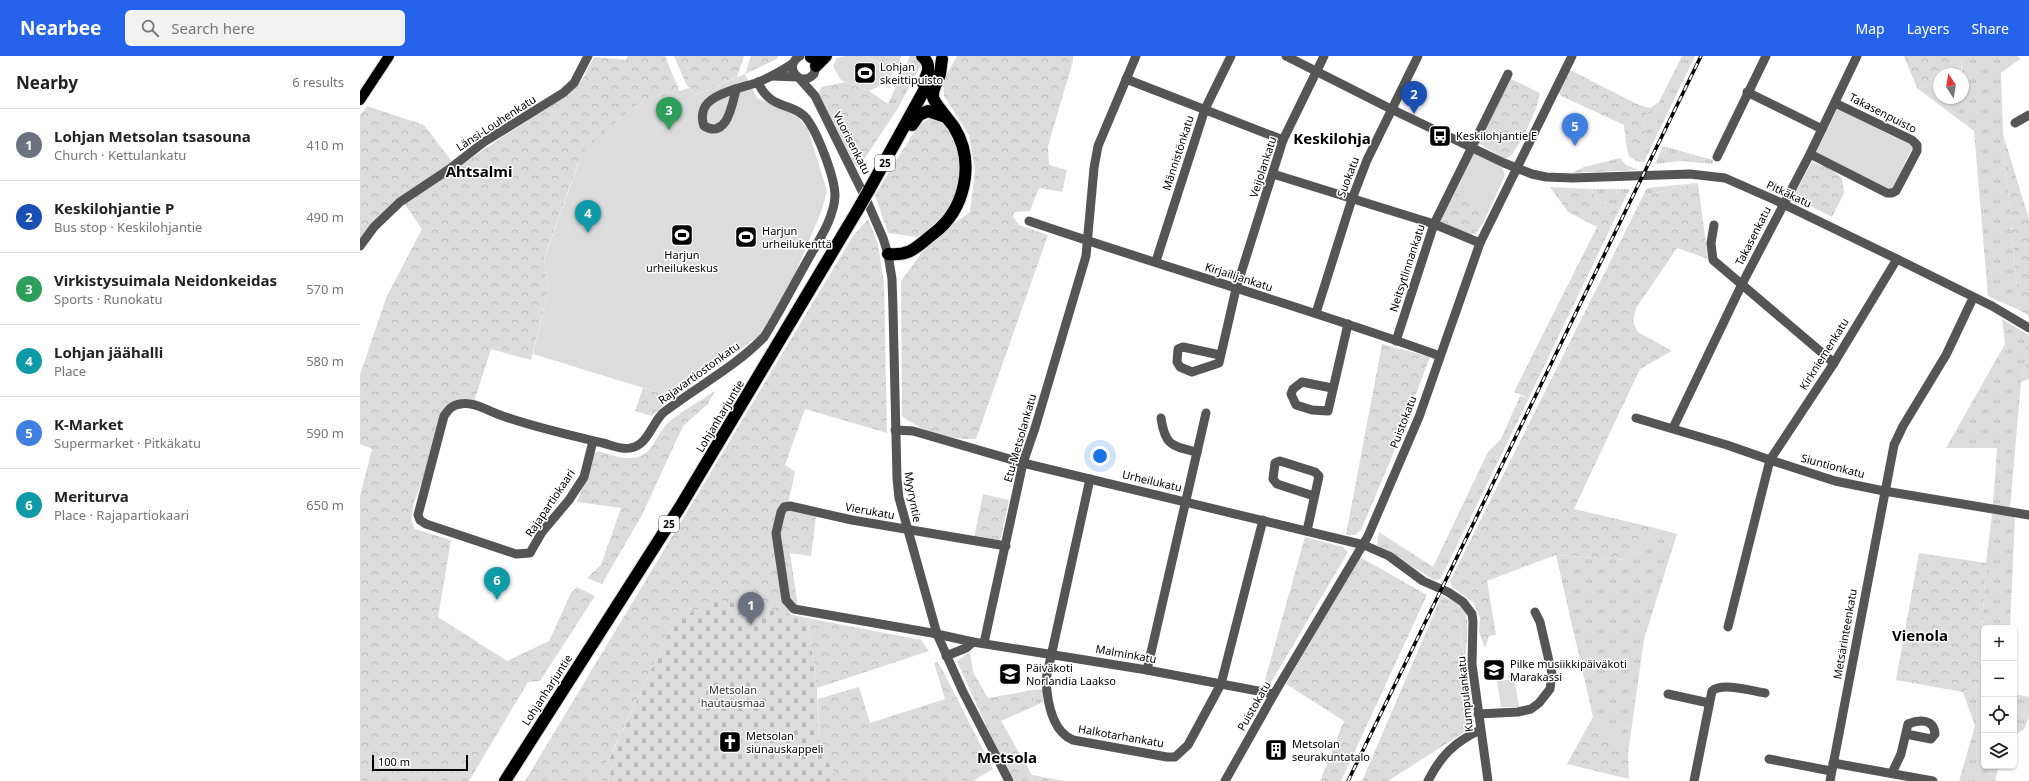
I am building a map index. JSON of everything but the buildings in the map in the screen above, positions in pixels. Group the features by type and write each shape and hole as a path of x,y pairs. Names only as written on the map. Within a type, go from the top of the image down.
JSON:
{"highway":[{"path":"805,61 826,56"},
{"path":"919,101 921,88 928,72 928,64 922,56"},
{"path":"888,254 899,247 924,241 936,232 954,212 964,189 965,166 956,132 933,98 934,87 940,74 943,57"},
{"name":"Lohjanharjuntie","path":"505,781 664,532 779,344 857,211 868,196 943,57"},
{"path":"900,135 912,125 919,115 928,111 946,118"}],"main road":[{"path":"360,100 364,87 389,56"}],"street":[{"name":"Etu-Metsolankatu","path":"984,643 1023,463 1036,428 1086,256 1089,242 1094,168 1098,146 1136,56"},
{"name":"Männistönkatu","path":"1156,261 1205,109 1231,56"},
{"name":"Pitkäkatu","path":"1286,56 1391,109 1517,169 1532,174 1552,178 1690,174 1725,178 1897,259 2017,320 2029,328"},
{"name":"Veijolankatu","path":"1220,355 1236,289 1283,140 1324,56"},
{"name":"Suokatu","path":"1316,313 1352,199 1367,160 1418,56"},
{"name":"Puistokatu","path":"1225,781 1274,694 1364,545 1405,452 1480,243 1572,56"},
{"path":"1718,157 1747,92 1766,56"},
{"name":"Takasenkatu","path":"1673,428 1742,284 1810,154 1857,56"},
{"name":"Länsi-Louhenkatu","path":"360,246 374,227 400,202 448,170 484,142 563,93 574,83 587,59"},
{"path":"736,90 730,113 724,126 716,129 709,129 704,126 701,118 705,107 710,100 736,90 758,82 805,61 806,79 772,76"},
{"name":"Vuorisenkatu","path":"815,96 793,71 805,61 815,96 868,196"},
{"name":"Neitsytlinnankatu","path":"1396,341 1434,224 1508,74"},
{"path":"1126,79 1283,140"},
{"name":"Rajavartiostonkatu","path":"418,515 444,416 453,406 461,403 474,405 502,416 629,449 638,446 663,413 709,382 751,350 764,337 828,223 835,197 829,170 809,121 797,112 769,99 762,92 758,82"},
{"path":"1747,92 1822,129"},
{"name":"Takasenpuisto","path":"1810,154 1887,193 1892,193 1896,191 1917,151 1917,145 1912,140 1835,102"},
{"path":"2015,123 2029,116"},
{"path":"1273,174 1434,224 1480,243"},
{"name":"Myyryntie","path":"868,196 888,254 893,294 896,479 907,529 937,634 946,656 1009,781"},
{"name":"Kirjailijankatu","path":"1029,222 1089,242 1156,261 1236,289 1316,313 1440,356"},
{"path":"1714,225 1711,243 1712,260 1834,363"},
{"name":"Kirkniemenkatu","path":"1728,627 1770,460 1834,363 1897,259"},
{"name":"Metsärinteenkatu","path":"1830,781 1891,455 1898,435 1946,356 1973,298"},
{"path":"1332,388 1302,382 1293,389 1291,394 1296,405 1312,410 1328,411 1332,388 1348,324"},
{"name":"Urheilukatu","path":"895,413 904,425 912,431"},
{"path":"1147,670 1206,413"},
{"path":"1161,418 1163,430 1169,443 1174,446 1197,452"},
{"name":"Siuntionkatu","path":"1636,418 1727,445 1835,481 1884,491 2029,514"},
{"name":"Urheilukatu","path":"895,430 912,431 1023,463 1364,545"},
{"name":"Rajapartiokaari","path":"418,515 420,520 426,524 516,554 530,553 542,532 569,500 584,477 594,441"},
{"path":"1307,531 1319,476 1315,472 1280,461 1275,463 1273,479 1277,484 1314,496"},
{"path":"1051,654 1090,479"},
{"name":"Vierukatu","path":"781,512 784,507 790,506 852,520 1006,546"},
{"name":"Malminkatu","path":"781,512 776,533 786,600 794,609 974,642 1147,670 1274,694"},
{"path":"1221,684 1263,520"},
{"name":"Kumpulankatu","path":"1364,545 1389,556 1423,581 1448,592 1468,606 1473,622 1472,661 1488,781"},
{"path":"1478,714 1518,712 1531,708 1539,703 1550,689 1552,674 1540,622 1535,612"},
{"path":"946,656 966,648 974,642"},
{"name":"Halkotarhankatu","path":"1051,654 1046,679 1048,704 1066,738 1073,740 1175,757 1188,745 1221,684"},
{"path":"1694,781 1712,691 1716,687 1724,686 1765,693"},
{"path":"1668,694 1709,703"},
{"path":"1428,781 1443,756 1453,745 1480,730"},
{"path":"1892,773 1901,754 1906,734"},
{"path":"1769,759 1892,773 1933,781"}],"green space":[{"path":"628,56 665,56 680,92 636,105 605,132 579,161 544,258 548,292 531,360 491,349 474,402 443,410 424,476 414,502 411,520 415,529 451,540 438,617 507,661 549,641 571,593 577,587 595,596 540,681 528,682 469,781 360,781 360,496 372,449 360,444 360,375 386,298 422,229 404,203 570,92 582,80 594,57 626,60"},
{"path":"674,56 744,56 737,77 695,95 686,84"},
{"path":"751,56 778,56 777,59 745,74"},
{"name":"Lohjan skeittipuisto","path":"845,56 865,56 881,64 884,59 898,65 886,83 869,91 841,80 833,66 837,58"},
{"path":"865,56 901,56 898,65 884,59 882,64"},
{"path":"910,56 919,56 922,63 898,108 888,104"},
{"path":"957,56 1073,56 1073,61 1048,146 1049,165 1067,170 1062,192 1039,188 1030,211 1014,212 1013,217 1019,225 1048,235 976,439 956,438 927,431 902,416 901,281 931,240 970,212 975,170 969,135 944,96 943,81"},
{"path":"1682,56 1695,56 1644,162 1636,161 1629,156 1626,144 1638,143 1646,130 1642,126 1650,108 1659,102"},
{"path":"1904,56 1961,56 1961,68 1933,68 1933,84 1917,88"},
{"path":"1961,56 2018,56 2020,59 2001,73 2003,134 2019,310 1988,296 1974,131 1938,104 1969,104 1969,68 1962,68"},
{"path":"1568,69 1639,105 1650,108 1642,126 1646,130 1638,143 1626,144 1624,125 1561,96 1558,91"},
{"name":"Harjun urheilukeskus","path":"745,74 757,98 798,117 808,129 827,191 821,212 792,281 759,336 673,397 533,354 548,292 544,259 583,151 636,105 689,88 695,95"},
{"path":"1511,79 1540,93 1536,108 1523,137 1513,153 1508,158 1504,158 1476,142 1508,80"},
{"path":"846,82 869,91 888,104 898,108 859,167 855,165 819,94 821,87"},
{"path":"1933,84 1933,100 1917,88"},
{"path":"367,106 424,125 453,163 360,239 360,115"},
{"path":"1837,109 1913,146 1892,190 1816,153"},
{"path":"931,118 948,123 961,159 961,184 952,211 936,226 917,237 888,233 875,195 919,124"},
{"path":"2003,134 2029,219 2029,316 2019,310"},
{"path":"1663,146 1713,160 1713,164 1681,161 1655,164"},
{"path":"1473,153 1502,167 1505,175 1486,217 1460,183"},
{"path":"1620,158 1626,165 1639,170 1572,173 1584,167"},
{"path":"1812,162 1831,169 1842,178 1844,193 1832,217 1793,197"},
{"path":"1460,183 1486,217 1476,234 1471,234 1439,223"},
{"path":"1698,183 1643,196 1647,188"},
{"path":"1698,183 1708,259 1677,248 1636,308 1633,322 1638,332 1672,351 1640,369 1574,509 1655,528 1628,560 1556,555 1487,581 1496,635 1489,636 1485,648 1479,632 1480,618 1474,603 1452,587 1450,581 1643,196"},
{"path":"1550,187 1590,189 1601,204 1620,208 1529,398 1514,392 1597,227 1568,212"},
{"path":"1590,189 1630,189 1620,208 1601,204"},
{"path":"868,219 878,245 884,283 887,433 805,409 785,465 795,472 788,504 772,534 791,615 671,628 607,763 612,767 608,781 525,781 853,236"},
{"path":"2002,319 2027,334 2026,358 2021,382 2010,508 1993,506 1997,448 1946,448 2005,344"},
{"path":"2027,334 2029,336 2029,379 2021,382 2025,365"},
{"path":"1382,344 1430,357 1391,459 1361,530 1355,535 1346,535"},
{"path":"643,388 673,397 652,416 635,411"},
{"path":"715,391 708,404 683,426 642,515 602,584 587,578 601,565 621,508 577,502 593,454 598,451 618,457 632,458 645,454 672,419"},
{"path":"1520,396 1529,398 1444,572 1433,567 1488,452 1501,439"},
{"path":"983,494 1009,500 1000,542 974,538"},
{"path":"792,509 816,516 811,556 790,553 798,607 789,600 779,532 783,513"},
{"path":"1992,514 2015,516 2010,625 1982,625 1986,563"},
{"path":"1655,528 1677,534 1644,639 1628,754 1593,717 1556,555 1628,560"},
{"path":"1379,532 1433,567 1444,572 1440,579 1434,580 1377,545"},
{"path":"1305,537 1343,547 1348,552 1268,688 1263,687"},
{"path":"1919,553 1986,563 1982,625 1981,625 1979,684 1963,692 1896,680"},
{"path":"1360,557 1427,595 1341,781 1320,781 1344,721 1286,684"},
{"path":"1441,595 1459,604 1465,613 1467,620 1467,635 1465,662 1458,618 1451,608 1439,602"},
{"name":"Metsolan hautausmaa","path":"721,600 807,618 817,688 819,745 839,781 608,781 612,767 607,764 671,628 694,611"},
{"path":"1439,602 1451,608 1458,618 1474,726 1388,781 1362,781"},
{"path":"807,618 921,640 929,651 817,688"},
{"path":"1981,649 1981,769 1998,769 1995,781 1959,781 1975,726 1963,692 1979,684"},
{"path":"970,652 973,672 988,698 1033,690 1035,706 1001,721 1032,775 1065,781 1015,781 1007,772 957,661"},
{"path":"937,662 941,667 993,769 973,781 839,781 819,745 818,699 859,687 870,723 945,699 934,663"},
{"path":"1508,676 1514,676 1519,707 1501,707 1497,681 1509,680"},
{"path":"1044,689 1043,702 1035,706 1033,690"},
{"path":"2017,695 2029,697 2029,717 2024,729 2017,734"},
{"path":"1593,717 1628,754 1629,779 1567,764"}],"railway":[{"path":"1348,781 1701,56"}],"place":[{"name":"Lohjan skeittipuisto","path":"865,73"},
{"name":"Keskilohjantie P","path":"1414,114"},
{"name":"Virkistysuimala Neidonkeidas","path":"669,130"},
{"name":"Keskilohjantie E","path":"1440,136"},
{"name":"K-Market","path":"1575,146"},
{"name":"Lohjan jäähalli","path":"588,233"},
{"name":"Harjun urheilukeskus","path":"682,235"},
{"name":"Harjun urheilukenttä","path":"746,237"},
{"name":"Meriturva","path":"497,600"},
{"name":"Lohjan Metsolan tsasouna","path":"751,625"},
{"name":"Pilke musiikkipäiväkoti Marakassi","path":"1494,670"},
{"name":"Päiväkoti Norlandia Laakso","path":"1010,674"},
{"name":"Metsolan siunauskappeli","path":"730,742"},
{"name":"Metsolan seurakuntatalo","path":"1276,750"}],"district":[{"name":"Keskilohja","path":"1332,139"},
{"name":"Ahtsalmi","path":"479,172"},
{"name":"Vienola","path":"1920,636"},
{"name":"Metsola","path":"1007,758"}]}
